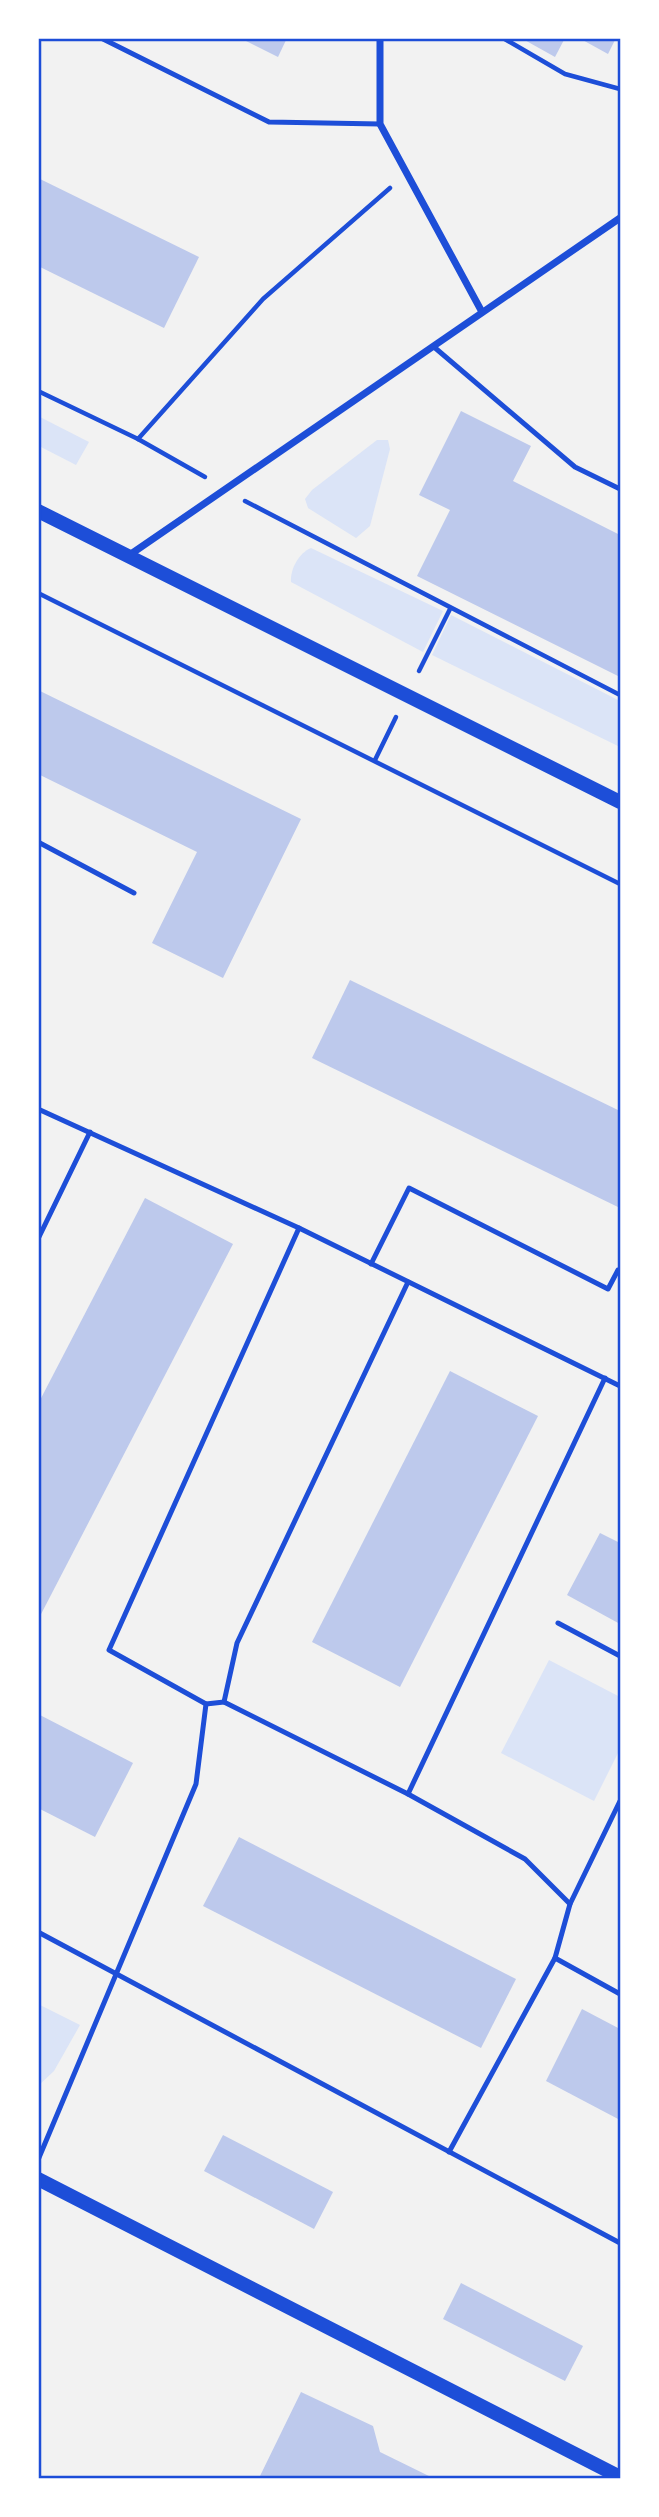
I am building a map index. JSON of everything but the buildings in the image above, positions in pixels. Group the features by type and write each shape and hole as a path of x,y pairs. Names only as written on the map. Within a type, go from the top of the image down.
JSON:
{"main road":[{"path":"38,511 621,802"},
{"path":"38,2179 621,2477"}],"street":[{"path":"380,38 380,124 482,313"},
{"path":"127,556 621,218"}],"lane":[{"path":"101,38 269,122 380,124"},
{"path":"434,347 575,467 621,489"},
{"path":"38,842 134,893"},
{"path":"38,1109 299,1228 621,1386"},
{"path":"38,1239 90,1132"},
{"path":"371,1264 409,1188 608,1289 618,1270 621,1272"},
{"path":"299,1228 109,1650 206,1704 224,1702 408,1794 525,1859 570,1904"},
{"path":"224,1702 237,1643 408,1282"},
{"path":"408,1794 605,1378"},
{"path":"558,1623 621,1656"},
{"path":"38,2160 196,1784 206,1704"},
{"path":"449,2152 555,1958 570,1904 621,1801"},
{"path":"38,1932 621,2243"},
{"path":"555,1958 621,1994"}],"path":[{"path":"503,38 565,74 621,89"},
{"path":"138,439 263,299 407,173"},
{"path":"38,391 138,439 450,609 621,695"},
{"path":"38,593 621,884"}],"shaded area":[{"path":"38,416 89,442 76,465 39,446"},
{"path":"377,440 388,440 390,449 370,526 356,538 308,508 305,499 312,490"},
{"path":"311,548 443,611 423,652 291,582 296,562"},
{"path":"451,615 620,701 620,747 432,655"},
{"path":"549,1660 620,1697 620,1749 594,1801 501,1753"},
{"path":"38,2004 80,2025 54,2071 39,2085"}]}
